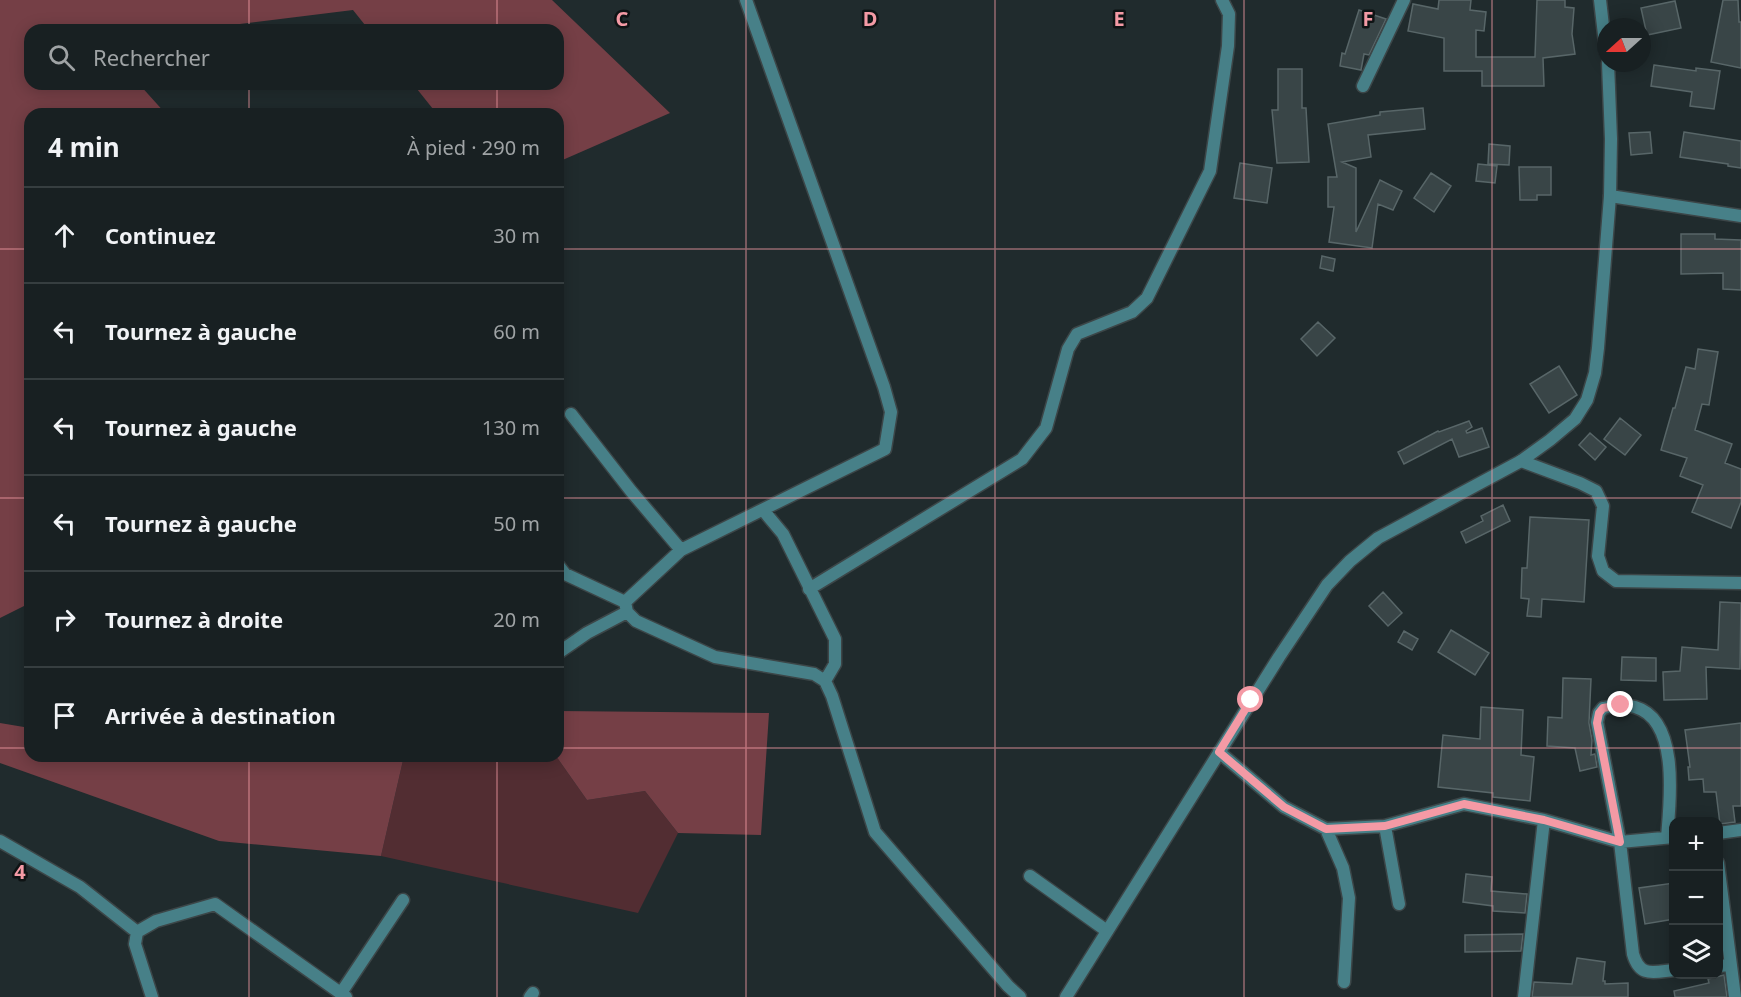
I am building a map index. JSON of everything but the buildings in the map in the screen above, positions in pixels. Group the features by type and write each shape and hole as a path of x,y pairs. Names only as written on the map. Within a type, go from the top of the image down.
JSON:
{"street":[{"path":"564,649 626,607 681,550 885,449 891,412 878,367 746,0"},
{"path":"809,590 1022,459 1046,428 1068,349 1077,334 1132,312 1147,298 1210,171 1228,46 1229,14 1222,0"},
{"path":"1363,86 1404,0"},
{"path":"1600,0 1602,18"},
{"path":"1066,997 1308,610 1327,585 1350,561 1378,538 1521,461 1575,418 1587,400 1595,373 1598,348 1610,196 1608,72"},
{"path":"1610,196 1741,216"},
{"path":"572,414 631,491 681,550"},
{"path":"1521,461 1596,491 1603,506 1598,556 1602,571 1616,581 1741,583"},
{"path":"763,510 783,534 835,639 835,664 825,681"},
{"path":"564,573 626,607 636,621 715,657 814,674 825,681 832,696 875,832 1020,997"},
{"path":"1669,970 1648,972 1636,965 1620,842 1597,723 1599,713 1603,708 1621,705 1637,707 1660,726 1671,785 1670,817"},
{"path":"1219,752 1284,807 1326,829 1385,826 1464,804 1544,820 1620,842 1669,837"},
{"path":"1524,997 1544,820"},
{"path":"1385,826 1399,904"},
{"path":"1326,829 1343,868 1348,898 1344,981"},
{"path":"1723,832 1741,830"},
{"path":"0,841 80,887 137,932"},
{"path":"1719,871 1725,965 1735,997"},
{"path":"1030,876 1107,931"},
{"path":"137,932 156,921 215,904 343,995 403,900"},
{"path":"137,932 135,944 152,997"}],"shaded area":[{"path":"0,0 552,0 670,113 564,159 564,108 432,108 418,90 564,90 564,24 364,24 353,10 240,24 24,24 24,90 144,90 161,108 24,108 24,606 0,618"},
{"path":"564,711 769,713 761,835 678,833 645,791 587,800 560,762 564,762"},
{"path":"0,723 24,727 24,762 403,762 381,856 219,841 0,763"},
{"path":"403,762 560,762 587,800 645,791 678,833 638,913 381,856"}],"route":[{"path":"1251,700 1219,752 1284,807 1326,829 1385,826 1464,804 1544,820 1620,842 1597,723 1599,713 1603,708 1621,705"}]}
